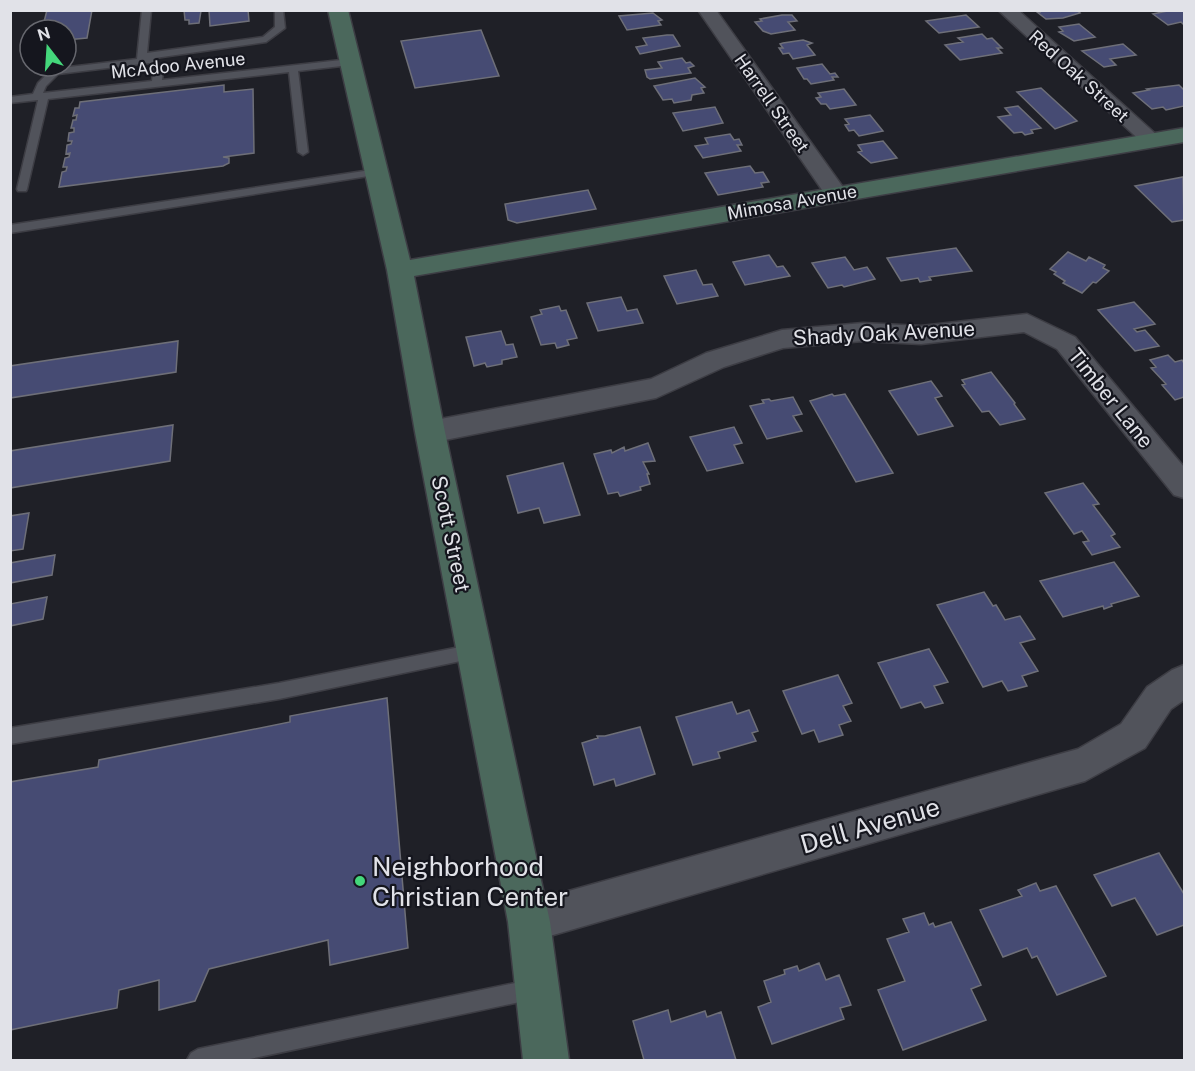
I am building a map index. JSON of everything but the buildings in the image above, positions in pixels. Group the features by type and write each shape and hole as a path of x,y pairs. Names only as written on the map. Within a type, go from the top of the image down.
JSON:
{"main road":[{"name":"Scott Street","path":"338,10 400,270 430,432 529,922 546,1060"},
{"name":"Mimosa Avenue","path":"400,270 1185,135"}],"street":[{"name":"Harrell Street","path":"707,10 837,195"},
{"name":"Red Oak Street","path":"1007,10 1152,141"},
{"name":"Shady Oak Avenue","path":"430,432 656,388 715,360 782,339 863,332 921,335 1027,323"},
{"name":"Timber Lane","path":"1027,323 1066,343 1185,487"},
{"name":"Dell Avenue","path":"529,922 1084,764 1133,736 1159,698 1185,681"}],"lane":[{"path":"141,59 147,10"},
{"path":"22,189 41,97 41,85 55,71 266,39 280,28 279,10"},
{"path":"141,59 152,60 158,72 157,84"},
{"name":"McAdoo Avenue","path":"10,100 350,62"},
{"path":"293,69 303,152"},
{"path":"10,229 377,172"},
{"path":"10,736 279,691 475,651"},
{"path":"198,1060 537,988"}],"place":[{"name":"Neighborhood Christian Center","path":"360,881"}]}
